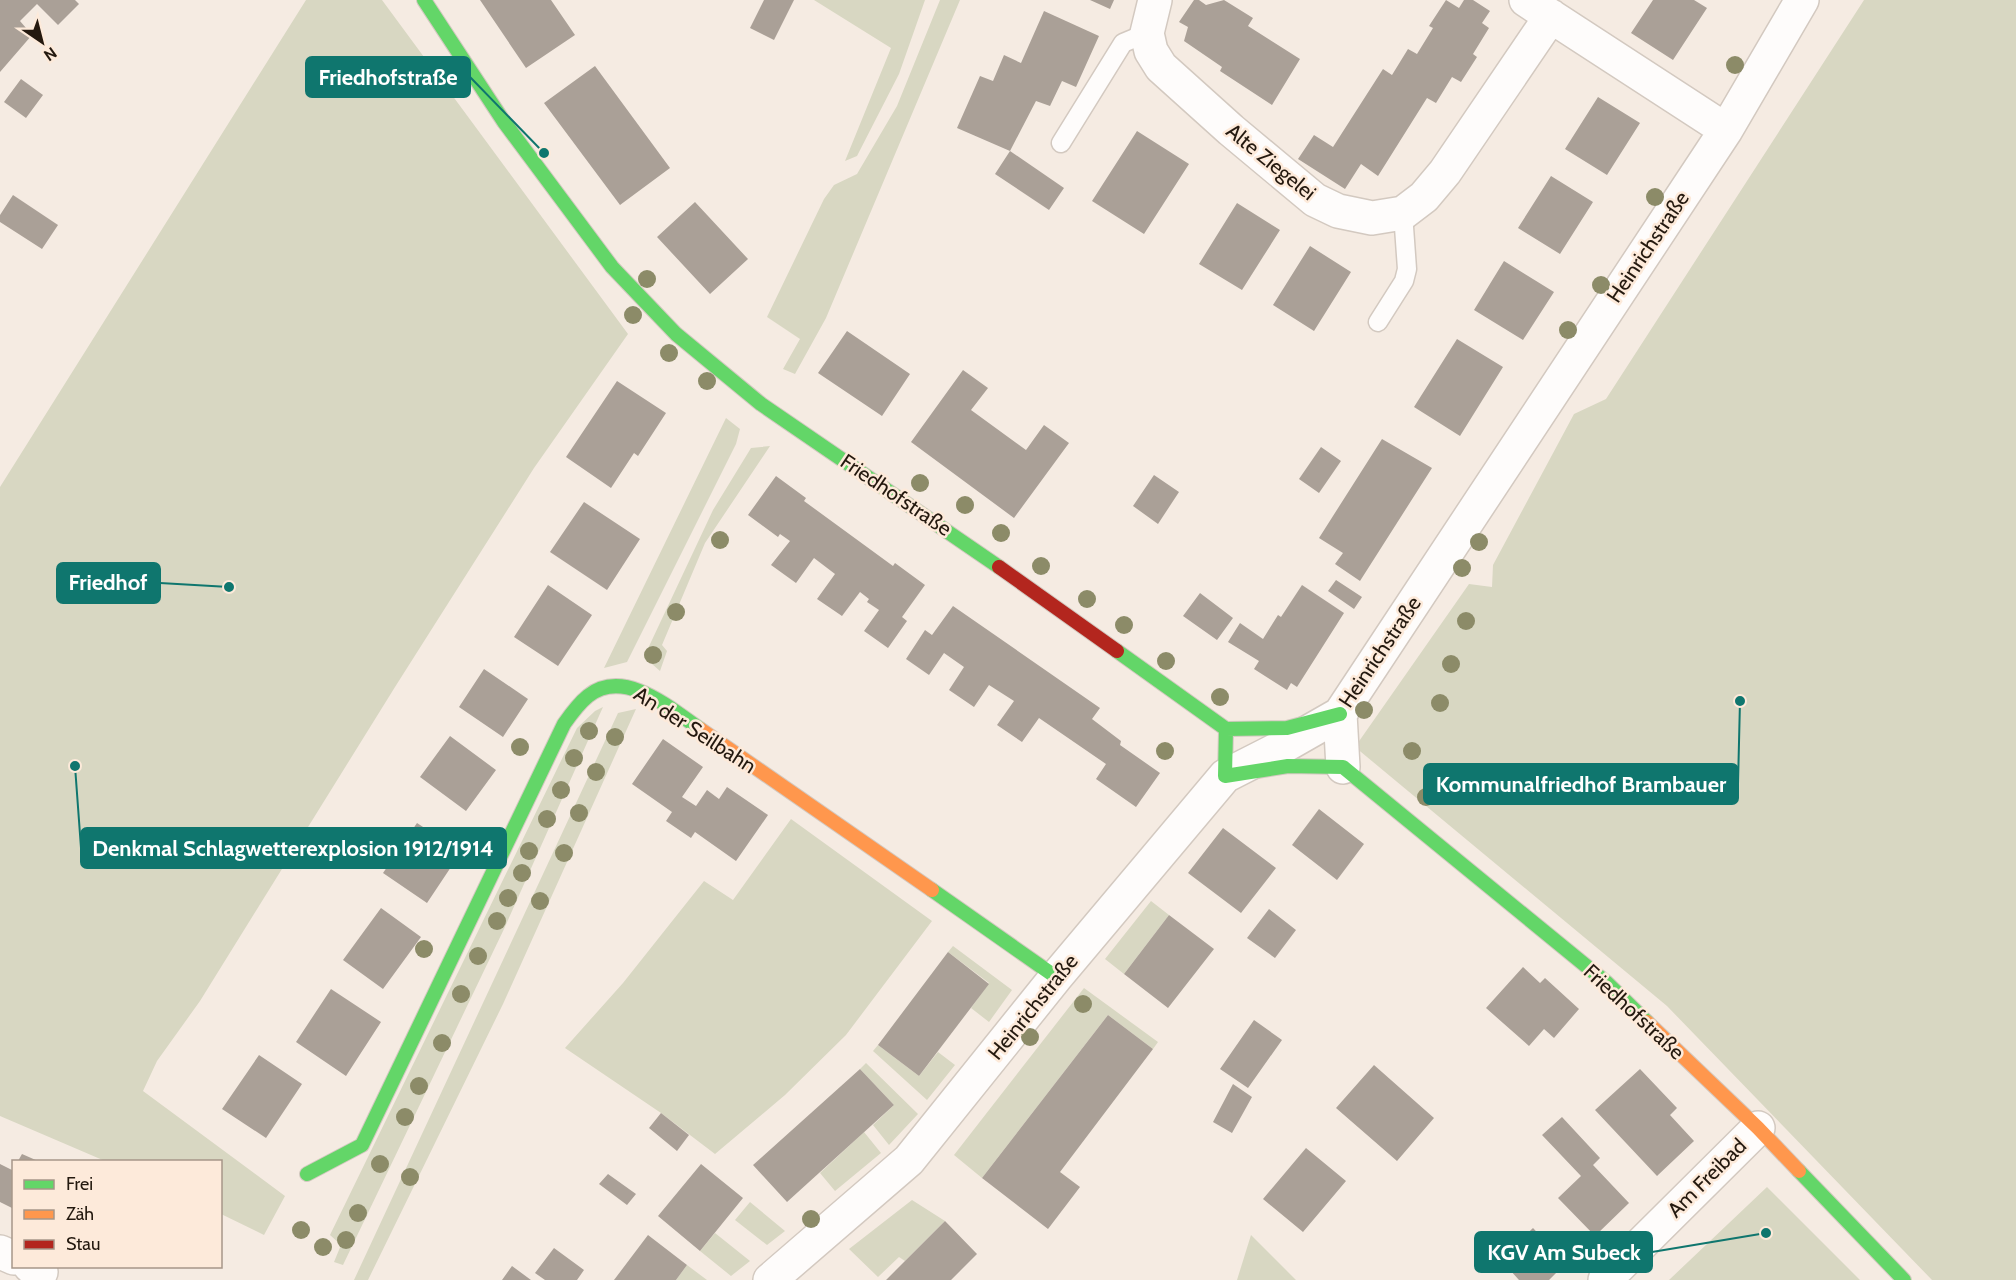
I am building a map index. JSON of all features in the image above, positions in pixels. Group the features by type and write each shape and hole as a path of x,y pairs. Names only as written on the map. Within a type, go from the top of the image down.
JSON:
{"street":[{"name":"Friedhofstraße","path":"424,0 504,122 604,258 676,334 761,404 956,536 1226,729"},
{"path":"1147,33 1155,0"},
{"name":"Heinrichstraße","path":"770,1280 909,1160 1056,977 1225,776 1340,714 1726,130 1802,0"},
{"name":"Alte Ziegelei","path":"1147,33 1151,51 1161,67 1231,130 1315,200 1338,212 1372,218 1403,213 1424,197 1445,172 1539,8 1726,130"},
{"name":"An der Seilbahn","path":"306,1174 362,1145 564,724 573,709 585,697 603,687 625,686 645,693 1056,977"},
{"path":"1340,714 1343,767 1288,766 1225,776 1226,729 1287,728 1340,714"},
{"name":"Friedhofstraße","path":"1343,767 1607,983 1758,1128 1904,1280"},
{"name":"Am Freibad","path":"1605,1280 1758,1128"},
{"path":"34,1268 41,1272 37,1280"}],"lane":[{"path":"1061,143 1123,43 1147,33"},
{"path":"1378,322 1404,281 1407,268 1403,213"}],"green space":[{"path":"306,0 382,0 628,334 534,468 200,1001 157,1061 143,1091 285,1196 264,1235 222,1214 222,1160 103,1160 0,1116 0,487"},
{"path":"814,0 925,0 899,74 857,156 845,161 891,48"},
{"path":"940,0 960,0 826,318 795,374 783,369 800,339 767,317 824,199 834,185 857,174 897,106"},
{"path":"1864,0 2016,0 2016,1280 1932,1280 1667,1006 1355,747 1469,584 1492,587 1493,565 1574,414 1606,399"},
{"path":"726,418 740,429 736,444 627,662 604,668"},
{"path":"770,446 705,543 662,645 667,651 660,671 644,657 713,510 751,448"},
{"path":"603,707 504,929 343,1265 334,1262 341,1245 330,1235 577,728 595,711"},
{"path":"636,709 503,1004 368,1280 354,1280 618,713"},
{"path":"791,819 932,921 846,1035 785,1095 715,1154 661,1113 565,1048 623,983 704,881 733,900"},
{"path":"1151,901 1169,915 1124,974 1105,959"},
{"path":"953,946 1012,990 989,1022 971,1008 989,983 948,952"},
{"path":"1084,988 1158,1042 1153,1049 1108,1015 982,1178 954,1155"},
{"path":"878,1045 919,1076 938,1052 955,1065 927,1100 873,1051"},
{"path":"866,1063 918,1114 889,1145 873,1125 894,1105 860,1069"},
{"path":"864,1132 881,1153 835,1191 820,1173"},
{"path":"1767,1187 1860,1280 1669,1280"},
{"path":"912,1200 945,1221 905,1261 899,1257 878,1277 849,1249"},
{"path":"750,1202 785,1231 767,1245 735,1220"},
{"path":"715,1233 750,1261 731,1276 700,1251"},
{"path":"1251,1235 1296,1280 1237,1280"},
{"path":"687,1265 707,1280 676,1280"}],"building":[{"path":"0,0 75,0 79,4 58,25 37,4 20,21 32,35 0,72"},
{"path":"480,0 551,0 575,35 526,68"},
{"path":"764,0 794,0 774,40 750,28"},
{"path":"1090,0 1114,0 1110,9"},
{"path":"1194,0 1199,0 1206,5 1224,0 1253,18 1248,26 1300,59 1272,105 1220,71 1222,67 1184,41 1188,27 1179,22"},
{"path":"1446,0 1459,8 1464,0 1473,0 1490,11 1482,23 1489,28 1473,54 1477,57 1461,82 1452,77 1436,103 1427,98 1378,176 1361,164 1345,189 1298,159 1314,135 1333,147 1383,69 1392,75 1408,49 1417,54 1433,28 1429,26"},
{"path":"1653,0 1694,0 1707,8 1673,60 1631,33"},
{"path":"1044,11 1099,36 1076,87 1062,81 1050,106 1036,101 1010,151 957,128 980,76 993,81 1004,55 1021,63"},
{"path":"595,66 670,168 620,205 544,103"},
{"path":"21,79 43,95 26,118 4,102"},
{"path":"1598,97 1640,123 1607,175 1565,149"},
{"path":"1137,131 1189,164 1144,234 1092,201"},
{"path":"1010,151 1064,188 1049,210 995,174"},
{"path":"1551,176 1593,202 1560,254 1518,228"},
{"path":"13,195 58,225 42,249 0,222 0,215"},
{"path":"695,202 748,259 710,294 657,237"},
{"path":"1237,203 1280,230 1242,290 1199,264"},
{"path":"1310,246 1351,272 1314,331 1273,305"},
{"path":"1504,261 1554,292 1523,340 1474,310"},
{"path":"847,331 910,374 882,416 818,373"},
{"path":"1457,339 1503,367 1460,436 1414,407"},
{"path":"963,370 988,388 971,410 1026,450 1044,425 1069,443 1014,518 911,442"},
{"path":"617,381 666,413 638,456 634,453 611,488 566,457"},
{"path":"1382,439 1432,468 1360,581 1335,564 1343,553 1319,538"},
{"path":"1321,447 1341,461 1319,493 1299,479"},
{"path":"1154,475 1179,492 1158,524 1133,506"},
{"path":"776,476 806,498 804,501 893,566 895,563 925,585 902,617 907,621 888,648 864,631 879,610 867,602 869,599 860,592 842,616 817,599 835,574 814,558 796,583 771,565 790,541 780,534 778,537 748,515"},
{"path":"584,502 640,539 607,590 550,552"},
{"path":"1336,580 1362,597 1354,609 1328,591"},
{"path":"548,585 592,615 558,666 514,637"},
{"path":"1302,585 1344,613 1297,687 1291,683 1287,690 1254,669 1259,661 1228,642 1240,623 1263,639 1278,615 1281,617"},
{"path":"1200,593 1233,618 1217,640 1183,616"},
{"path":"953,606 1100,708 1092,719 1121,741 1120,745 1160,773 1136,807 1096,779 1106,764 1039,718 1022,742 997,725 1014,701 989,685 974,707 949,690 964,667 944,653 929,675 906,659 925,630 932,635"},
{"path":"484,669 528,699 503,737 459,707"},
{"path":"450,736 496,770 466,811 420,777"},
{"path":"663,739 703,767 682,797 696,806 707,790 719,799 727,787 768,815 736,861 695,832 691,838 666,821 672,812 632,784"},
{"path":"1319,809 1364,844 1337,880 1292,845"},
{"path":"417,823 461,852 427,903 383,873"},
{"path":"1223,828 1276,868 1241,913 1188,873"},
{"path":"381,908 421,937 383,989 343,960"},
{"path":"1269,909 1296,930 1275,958 1247,938"},
{"path":"1169,915 1214,949 1168,1008 1124,974"},
{"path":"948,952 989,984 919,1076 878,1045"},
{"path":"1523,967 1540,983 1545,978 1579,1009 1554,1038 1544,1029 1529,1046 1486,1008"},
{"path":"331,989 381,1022 346,1076 296,1042"},
{"path":"1108,1015 1153,1049 1060,1172 1080,1187 1048,1229 982,1178"},
{"path":"1254,1020 1282,1040 1248,1088 1220,1069"},
{"path":"259,1055 302,1084 266,1138 222,1109"},
{"path":"1374,1065 1434,1118 1397,1161 1336,1108"},
{"path":"860,1069 894,1105 787,1202 753,1165"},
{"path":"1640,1069 1677,1108 1670,1115 1694,1141 1657,1176 1595,1110"},
{"path":"1233,1084 1252,1097 1232,1133 1213,1122"},
{"path":"661,1113 689,1135 677,1151 649,1128"},
{"path":"1562,1117 1600,1158 1593,1165 1629,1203 1595,1236 1558,1198 1581,1176 1542,1135"},
{"path":"1306,1148 1346,1181 1303,1232 1263,1199"},
{"path":"22,1154 36,1160 19,1160"},
{"path":"0,1164 12,1170 12,1208 0,1202"},
{"path":"701,1164 743,1198 700,1251 658,1216"},
{"path":"608,1174 636,1194 627,1205 599,1184"},
{"path":"945,1221 977,1254 951,1280 886,1280"},
{"path":"1533,1228 1566,1263 1549,1280 1519,1280 1500,1259"},
{"path":"648,1235 687,1265 676,1280 614,1280"},
{"path":"554,1248 584,1270 577,1280 545,1280 535,1273"},
{"path":"512,1266 531,1280 502,1280"}],"traffic: fast":[{"path":"424,0 504,122 612,267 676,334 761,404 999,567"},
{"path":"1117,651 1226,729 1287,728 1340,714"},
{"path":"307,1174 362,1145 564,724 578,706 588,696 602,688 617,686 632,688 661,702 700,729"},
{"path":"1226,729 1225,776 1288,766 1343,767 1607,983 1647,1022"},
{"path":"932,890 1056,977"},
{"path":"1799,1171 1904,1280"}],"traffic: slow":[{"path":"700,729 932,890"},
{"path":"1647,1022 1758,1128 1799,1171"}],"traffic: jam":[{"path":"999,567 1117,651"}],"place":[{"name":"Friedhofstraße","path":"544,153"},
{"name":"Friedhof","path":"229,587"},
{"name":"Kommunalfriedhof Brambauer","path":"1740,701"},
{"name":"Denkmal Schlagwetterexplosion 1912/1914","path":"75,766"},
{"name":"KGV Am Subeck","path":"1766,1233"}]}
